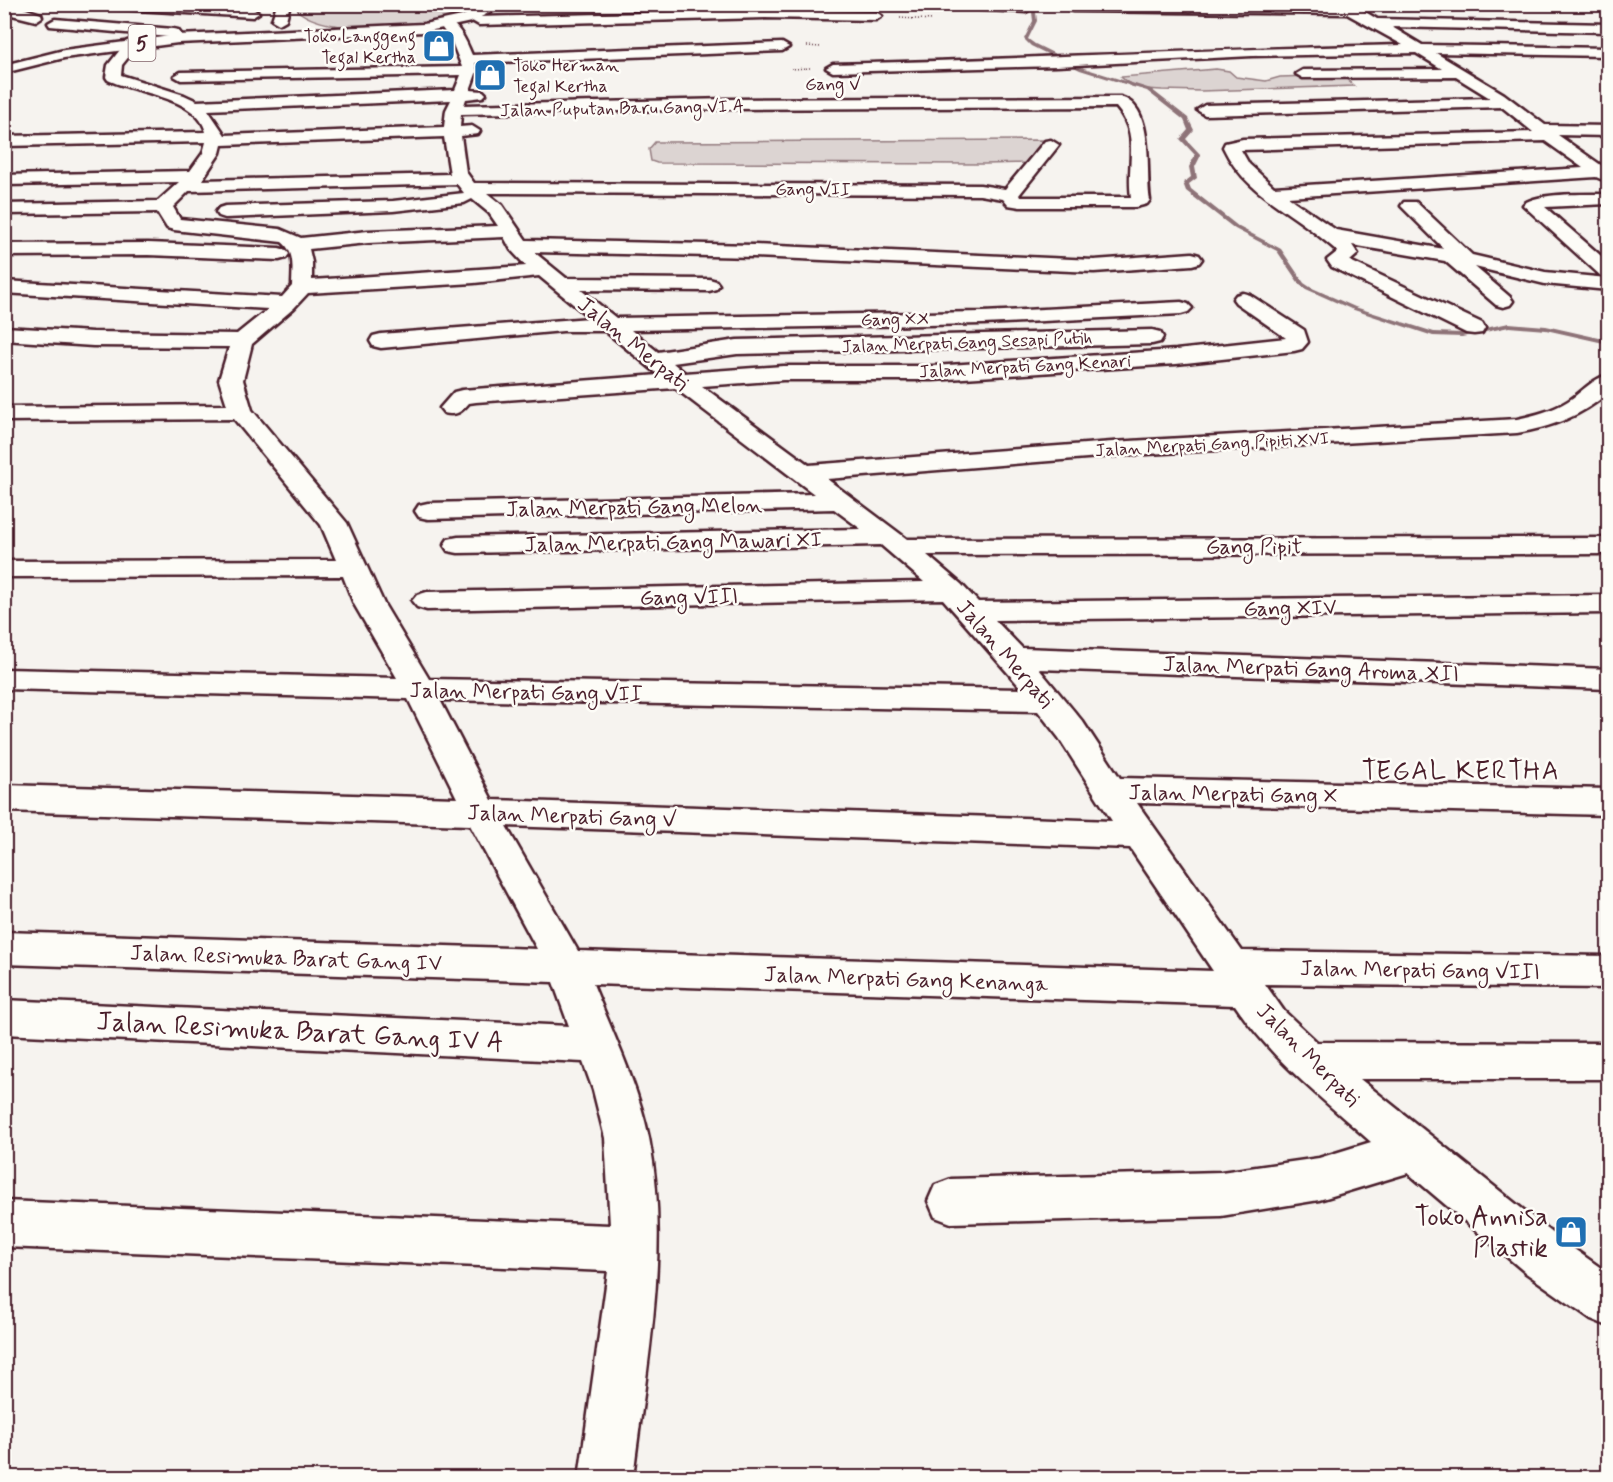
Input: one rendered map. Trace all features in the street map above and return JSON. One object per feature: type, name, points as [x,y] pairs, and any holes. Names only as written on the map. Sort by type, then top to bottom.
[{"type":"main road","points":[[104,4],[260,10],[202,37]]},
{"type":"main road","points":[[279,20],[284,4]]},
{"type":"main road","points":[[949,4],[1026,6]]},
{"type":"main road","points":[[506,6],[535,6]]},
{"type":"main road","name":"5","points":[[4,69],[64,54],[178,39],[282,35],[299,38],[371,37],[479,21],[506,6]]},
{"type":"main road","name":"5","points":[[448,26],[506,6]]},
{"type":"main road","points":[[1073,7],[1347,7],[1506,102],[1545,133],[1601,170]]},
{"type":"main road","points":[[8,9],[36,17]]},
{"type":"main road","points":[[479,21],[784,14],[876,16]]},
{"type":"main road","points":[[1476,17],[1608,20]]},
{"type":"main road","points":[[55,23],[154,30],[173,33],[178,39]]},
{"type":"main road","points":[[448,26],[461,93],[469,179]]},
{"type":"main road","points":[[1387,30],[1608,28]]},
{"type":"main road","points":[[1357,29],[1608,39]]},
{"type":"main road","points":[[4,234],[153,233],[191,181],[216,141],[214,125],[195,106],[181,99],[127,84],[113,77],[115,65],[132,44]]},
{"type":"main road","points":[[195,106],[461,93],[782,47]]},
{"type":"main road","points":[[833,68],[1023,63],[1062,66],[1252,52],[1419,49],[1608,52]]},
{"type":"main road","points":[[1303,74],[1484,72]]},
{"type":"main road","points":[[181,76],[505,94]]},
{"type":"main road","points":[[1088,86],[1110,94],[1120,102]]},
{"type":"main road","name":"Gang V","points":[[461,93],[728,104],[1120,102]]},
{"type":"main road","name":"Jalan Puputan Baru Gang VI A","points":[[216,141],[461,93],[486,131]]},
{"type":"main road","name":"Gang VII","points":[[469,179],[980,190],[1009,195],[1014,201],[1024,203],[1136,202],[1141,200],[1139,188],[1140,133],[1131,114],[1120,102]]},
{"type":"main road","points":[[1205,110],[1506,102]]},
{"type":"main road","points":[[1474,328],[1339,263],[1337,260],[1348,254],[1347,250],[1299,212],[1268,194],[1245,168],[1232,147],[1243,144],[1608,131]]},
{"type":"main road","points":[[4,141],[216,141]]},
{"type":"main road","points":[[4,153],[216,141]]},
{"type":"main road","points":[[1009,195],[1051,145]]},
{"type":"main road","points":[[1268,194],[1601,170]]},
{"type":"main road","points":[[4,180],[469,179]]},
{"type":"main road","points":[[209,227],[224,212],[393,206],[469,179]]},
{"type":"main road","name":"Jalan Merpati","points":[[469,179],[496,209],[514,239],[551,277],[681,381],[894,542],[962,601],[1014,658],[1071,730],[1109,790],[1270,1023],[1308,1060],[1414,1150],[1543,1256],[1608,1302]]},
{"type":"main road","points":[[1428,183],[1446,202],[1402,206],[1503,300]]},
{"type":"main road","points":[[1608,199],[1540,202],[1532,205],[1608,272]]},
{"type":"main road","points":[[4,208],[168,215],[209,227],[280,235],[290,238],[300,250],[294,296],[242,341],[231,380],[241,412],[334,523],[369,604],[419,689],[481,812],[567,967],[614,1090],[627,1138],[634,1249],[606,1478]]},
{"type":"main road","points":[[1299,212],[1322,210]]},
{"type":"main road","points":[[1329,235],[1458,258],[1545,278],[1608,284]]},
{"type":"main road","points":[[4,250],[300,250],[378,237],[514,239],[1094,266],[1192,259]]},
{"type":"main road","points":[[4,287],[294,296],[474,277],[551,277],[709,285]]},
{"type":"main road","name":"Jalan Merpati Gang Kenari","points":[[681,381],[783,373],[933,373],[1176,357],[1297,342],[1296,335],[1243,299]]},
{"type":"main road","name":"Gang XX","points":[[381,341],[528,327],[983,318],[1181,308]]},
{"type":"main road","points":[[1245,328],[1280,325]]},
{"type":"main road","points":[[4,333],[101,339],[242,341]]},
{"type":"main road","name":"Jalan Merpati Gang Sesapi Putih","points":[[654,359],[737,347],[846,346],[1174,335]]},
{"type":"main road","points":[[452,408],[462,397],[476,395],[681,381]]},
{"type":"main road","name":"Jalan Merpati Gang Pipiti XVI","points":[[804,473],[1112,448],[1482,430],[1541,422],[1562,415],[1576,408],[1608,382]]},
{"type":"main road","points":[[4,414],[241,412]]},
{"type":"main road","name":"Jalan Merpati Gang Melon","points":[[428,511],[840,501]]},
{"type":"main road","name":"Jalan Merpati Gang Mawari XI","points":[[458,545],[894,542]]},
{"type":"main road","name":"Gang Pipit","points":[[894,542],[1608,546]]},
{"type":"main road","points":[[4,569],[354,568]]},
{"type":"main road","name":"Gang VIII","points":[[427,601],[962,601]]},
{"type":"main road","name":"Gang XIV","points":[[962,601],[1608,604]]},
{"type":"main road","name":"Jalan Merpati Gang Aroma XII","points":[[1014,658],[1608,679]]},
{"type":"main road","name":"Jalan Merpati Gang VII","points":[[4,679],[1047,700]]},
{"type":"main road","name":"Jalan Merpati Gang X","points":[[1109,790],[1608,802]]},
{"type":"main road","name":"Jalan Merpati Gang V","points":[[4,798],[1140,835]]},
{"type":"main road","name":"Jalan Resimuka Barat Gang IV","points":[[4,948],[567,967]]},
{"type":"main road","name":"Jalan Merpati Gang Kenanga","points":[[567,967],[1239,978]]},
{"type":"main road","name":"Jalan Merpati Gang VIII","points":[[1239,978],[1608,972]]},
{"type":"main road","name":"Jalan Resimuka Barat Gang IV A","points":[[4,1017],[596,1045]]},
{"type":"main road","points":[[1308,1060],[1608,1061]]},
{"type":"main road","points":[[951,1201],[1221,1194],[1319,1179],[1414,1150]]},
{"type":"main road","points":[[4,1224],[634,1249]]},
{"type":"shaded area","points":[[297,4],[493,5],[474,12],[423,23],[365,28],[339,26],[316,20],[298,11]]},
{"type":"shaded area","points":[[1216,69],[1229,71],[1236,77],[1266,81],[1280,77],[1342,75],[1354,86],[1201,91],[1162,90],[1132,86],[1121,77]]},
{"type":"shaded area","points":[[1043,140],[1025,163],[985,164],[657,163],[651,161],[649,149],[655,142]]},
{"type":"waterway","points":[[1033,4],[1035,21],[1026,39],[1033,45],[1082,69],[1149,90],[1186,119],[1191,130],[1183,139],[1198,155],[1192,167],[1194,178],[1186,183],[1188,190],[1237,228],[1279,250],[1302,284],[1308,288],[1353,308],[1433,334],[1462,335],[1509,325],[1546,328],[1608,342]]},
{"type":"place","name":"Toko Langgeng Tegal Kertha","points":[[439,46]]},
{"type":"place","name":"Toko Herman Tegal Kertha","points":[[490,75]]},
{"type":"place","name":"Toko Annisa Plastik","points":[[1571,1232]]},
{"type":"district","name":"TEGAL KERTHA","points":[[1461,770]]}]
